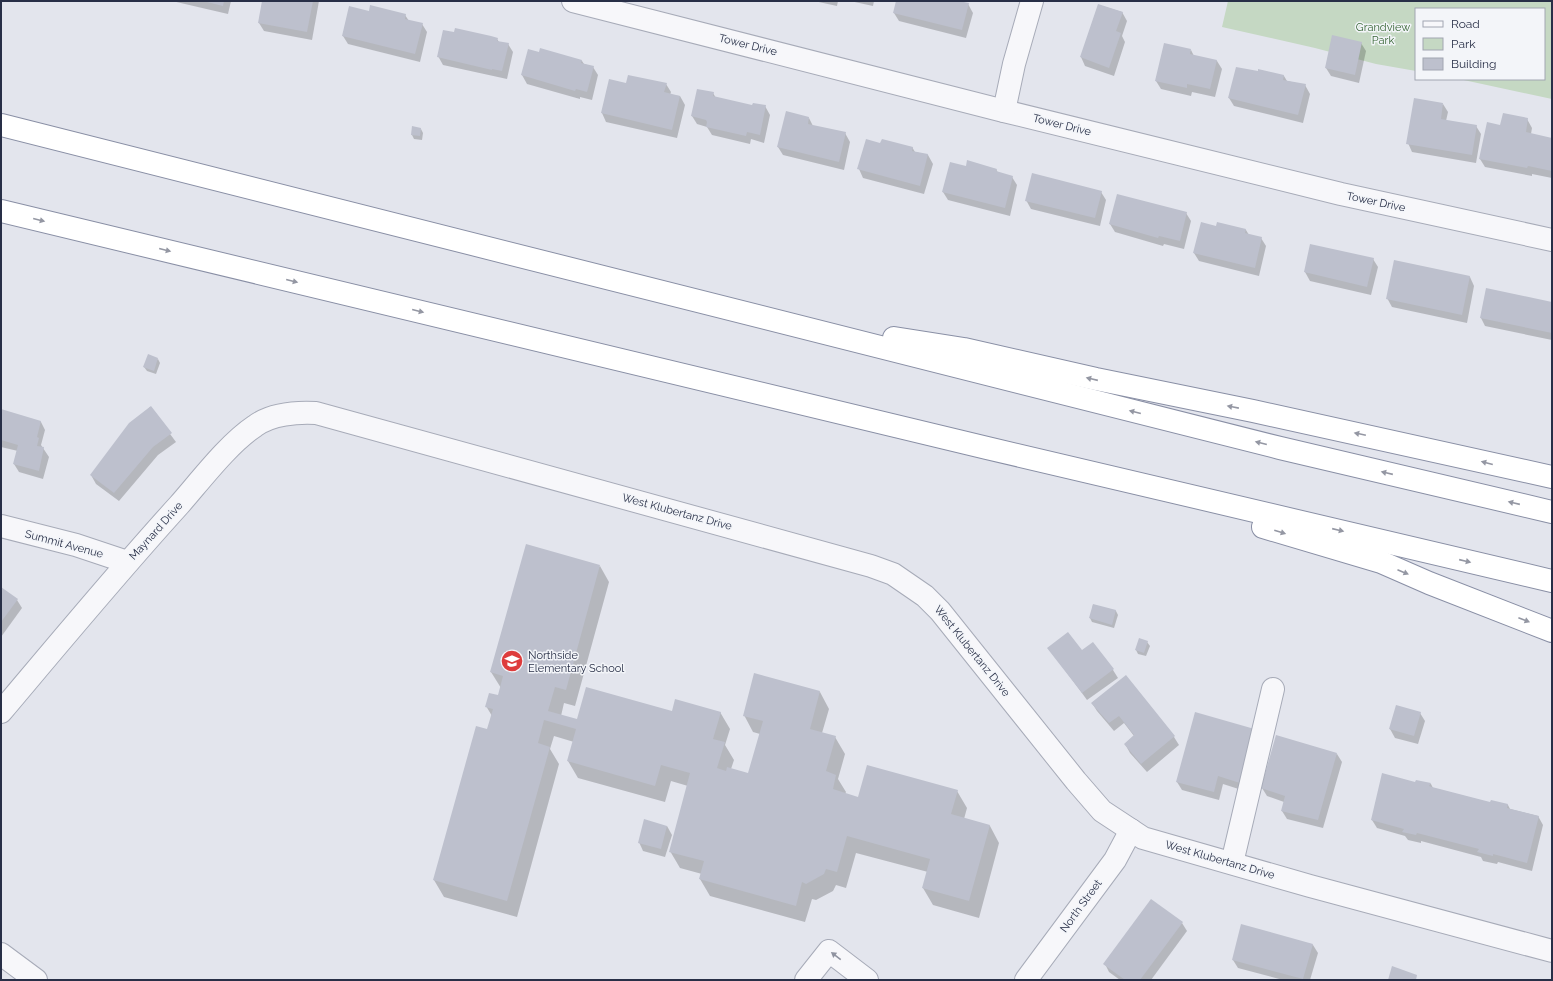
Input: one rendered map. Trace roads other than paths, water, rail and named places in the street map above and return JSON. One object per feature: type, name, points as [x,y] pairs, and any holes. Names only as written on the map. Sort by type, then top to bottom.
[{"type":"highway","points":[[1,125],[1280,448],[1552,512]]},
{"type":"highway","points":[[1,211],[1552,582]]},
{"type":"highway","points":[[740,312],[964,349],[1096,380],[1253,411],[1552,477]]},
{"type":"highway","points":[[987,448],[1221,514],[1380,562],[1429,583],[1552,631]]},
{"type":"street","name":"Tower Drive","points":[[573,1],[1004,111],[1341,194],[1552,240]]},
{"type":"street","points":[[1004,111],[1014,64],[1032,1]]},
{"type":"street","name":"Maynard Drive","points":[[1,712],[127,562],[235,443],[256,425],[280,416],[298,412],[316,413],[345,421]]},
{"type":"street","name":"West Klubertanz Drive","points":[[345,421],[871,566],[893,574],[925,596],[940,611],[1080,786],[1102,811],[1143,838],[1552,951]]},
{"type":"street","name":"Summit Avenue","points":[[1,526],[76,545],[127,562]]},
{"type":"street","points":[[1232,863],[1273,689]]},
{"type":"street","name":"North Street","points":[[1026,980],[1115,860],[1131,830]]},
{"type":"street","points":[[806,980],[829,951],[867,980]]},
{"type":"street","points":[[1,954],[36,980]]},
{"type":"place","name":"Northside Elementary School","points":[[512,661]]},
{"type":"park label","name":"Grandview Park","points":[[1383,33]]}]
